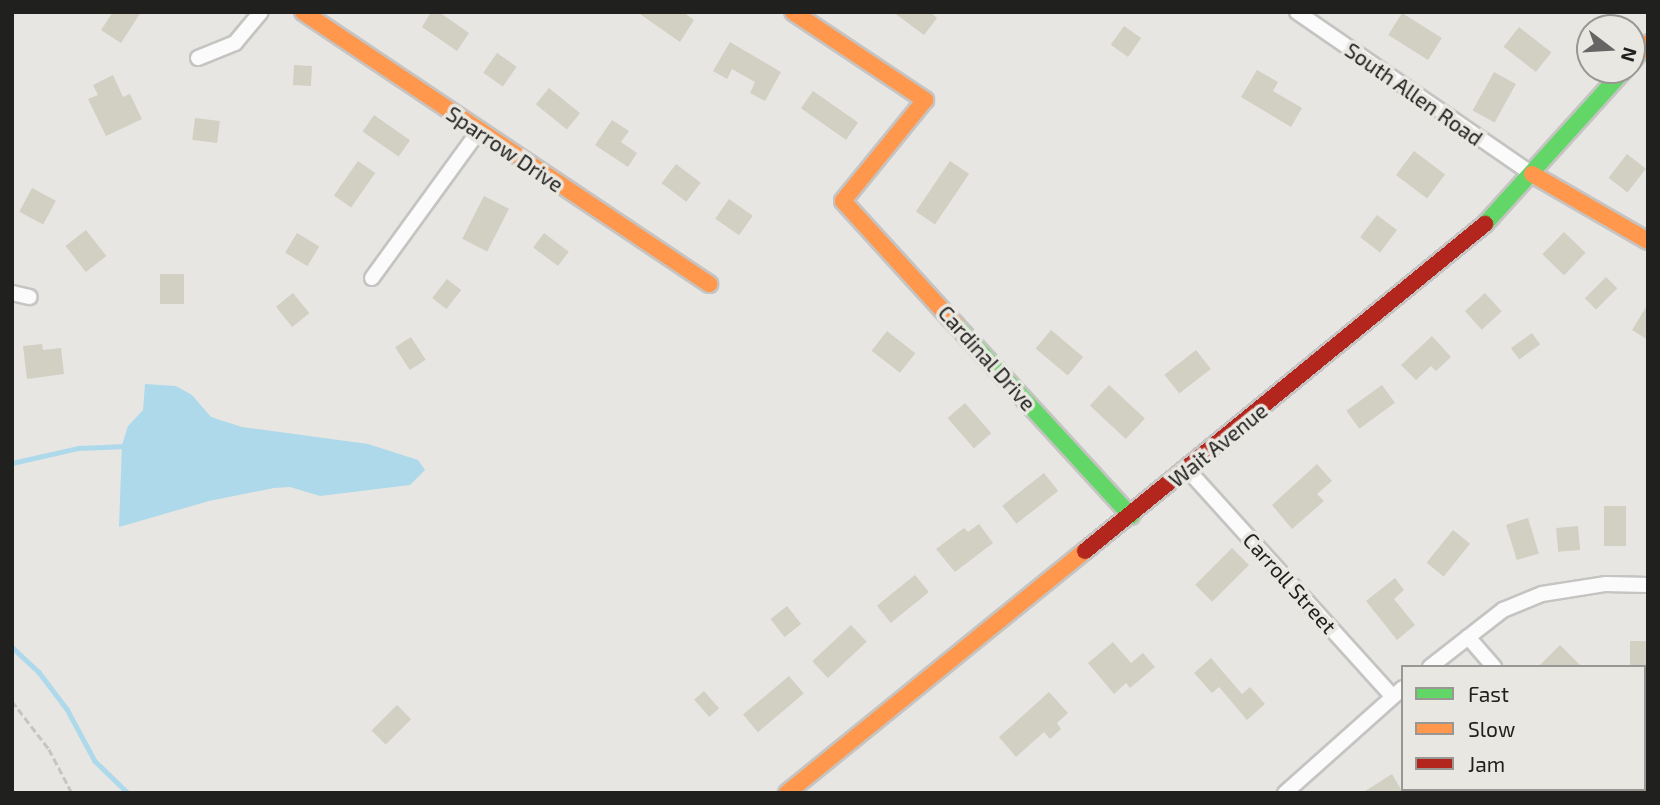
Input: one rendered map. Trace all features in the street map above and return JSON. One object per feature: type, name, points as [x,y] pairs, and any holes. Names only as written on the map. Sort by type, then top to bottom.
[{"type":"street","points":[[198,58],[235,43],[261,12]]},
{"type":"street","name":"Sparrow Drive","points":[[303,12],[478,132],[709,284]]},
{"type":"street","name":"Cardinal Drive","points":[[793,12],[925,100],[844,201],[1131,516]]},
{"type":"street","name":"South Allen Road","points":[[1297,12],[1532,174]]},
{"type":"street","name":"Wait Avenue","points":[[787,793],[1410,291],[1472,238],[1612,84]]},
{"type":"street","points":[[372,278],[478,132]]},
{"type":"street","points":[[1532,174],[1648,241]]},
{"type":"street","points":[[12,293],[30,296]]},
{"type":"street","name":"Carroll Street","points":[[1187,469],[1398,692]]},
{"type":"street","points":[[1433,665],[1503,610],[1542,594],[1606,584],[1648,585]]},
{"type":"street","points":[[1468,637],[1492,665]]},
{"type":"street","points":[[1285,793],[1398,692]]},
{"type":"path","points":[[12,701],[50,749],[72,793]]},
{"type":"water","points":[[145,384],[176,386],[192,395],[211,417],[242,427],[368,444],[418,460],[425,470],[410,485],[320,496],[290,487],[274,488],[209,501],[119,527],[122,445],[128,426],[143,410]]},
{"type":"building","points":[[113,12],[141,12],[121,43],[101,30]]},
{"type":"building","points":[[431,12],[439,12],[469,33],[457,51],[422,27]]},
{"type":"building","points":[[637,12],[683,12],[694,20],[680,42]]},
{"type":"building","points":[[893,12],[930,12],[937,18],[924,35]]},
{"type":"building","points":[[1402,13],[1442,38],[1428,60],[1388,35]]},
{"type":"building","points":[[1124,26],[1141,38],[1128,57],[1111,45]]},
{"type":"building","points":[[1519,27],[1551,52],[1536,72],[1504,47]]},
{"type":"building","points":[[730,42],[781,72],[765,101],[750,93],[755,82],[732,69],[727,79],[713,71]]},
{"type":"building","points":[[497,53],[517,67],[503,86],[483,73]]},
{"type":"building","points":[[294,65],[312,66],[311,86],[293,85]]},
{"type":"building","points":[[1257,70],[1278,82],[1273,91],[1302,108],[1291,127],[1241,97]]},
{"type":"building","points":[[1494,72],[1516,84],[1495,123],[1473,110]]},
{"type":"building","points":[[113,75],[123,97],[130,94],[142,119],[106,136],[88,99],[98,95],[93,85]]},
{"type":"building","points":[[549,88],[580,113],[567,129],[536,104]]},
{"type":"building","points":[[813,91],[858,123],[846,140],[801,108]]},
{"type":"building","points":[[374,115],[410,140],[399,157],[363,131]]},
{"type":"building","points":[[195,118],[220,121],[217,143],[192,140]]},
{"type":"building","points":[[612,120],[629,131],[621,142],[637,153],[628,167],[595,145]]},
{"type":"building","points":[[1414,151],[1445,174],[1427,198],[1396,175]]},
{"type":"building","points":[[1627,154],[1646,169],[1627,192],[1609,178]]},
{"type":"building","points":[[358,161],[375,173],[351,207],[334,195]]},
{"type":"building","points":[[950,161],[969,174],[935,224],[916,212]]},
{"type":"building","points":[[676,164],[701,183],[686,202],[662,183]]},
{"type":"building","points":[[32,188],[56,201],[43,225],[19,212]]},
{"type":"building","points":[[484,196],[509,209],[487,251],[462,239]]},
{"type":"building","points":[[729,199],[753,216],[739,235],[715,219]]},
{"type":"building","points":[[1377,215],[1397,230],[1380,252],[1360,237]]},
{"type":"building","points":[[86,230],[106,256],[86,272],[66,246]]},
{"type":"building","points":[[1564,232],[1586,253],[1564,275],[1542,254]]},
{"type":"building","points":[[297,233],[319,246],[307,266],[285,253]]},
{"type":"building","points":[[544,233],[569,252],[558,266],[533,247]]},
{"type":"building","points":[[160,274],[184,274],[184,304],[160,304]]},
{"type":"building","points":[[1606,277],[1617,288],[1596,310],[1585,298]]},
{"type":"building","points":[[447,279],[461,290],[446,309],[432,298]]},
{"type":"building","points":[[293,293],[309,313],[292,327],[276,307]]},
{"type":"building","points":[[1485,293],[1502,312],[1482,330],[1465,311]]},
{"type":"building","points":[[1648,304],[1648,340],[1632,330]]},
{"type":"building","points":[[1051,330],[1083,357],[1068,375],[1036,348]]},
{"type":"building","points":[[887,331],[915,353],[900,373],[872,351]]},
{"type":"building","points":[[1532,333],[1540,344],[1519,360],[1511,348]]},
{"type":"building","points":[[1432,336],[1451,357],[1436,371],[1431,366],[1416,380],[1401,365]]},
{"type":"building","points":[[411,337],[426,360],[410,370],[395,347]]},
{"type":"building","points":[[42,344],[43,350],[61,348],[64,374],[27,379],[23,346]]},
{"type":"building","points":[[1196,350],[1211,369],[1179,394],[1164,375]]},
{"type":"building","points":[[1109,385],[1145,418],[1126,439],[1090,405]]},
{"type":"building","points":[[1382,385],[1395,403],[1359,429],[1346,411]]},
{"type":"building","points":[[965,403],[991,433],[974,448],[948,418]]},
{"type":"building","points":[[1317,464],[1332,481],[1317,494],[1324,501],[1292,529],[1272,505]]},
{"type":"building","points":[[1044,473],[1058,491],[1016,524],[1002,506]]},
{"type":"building","points":[[1604,506],[1626,506],[1626,546],[1604,546]]},
{"type":"building","points":[[1528,518],[1539,553],[1517,560],[1506,525]]},
{"type":"building","points":[[979,524],[993,543],[955,572],[936,549],[964,528],[968,532]]},
{"type":"building","points":[[1578,526],[1580,550],[1558,552],[1556,528]]},
{"type":"building","points":[[1453,530],[1470,544],[1444,576],[1427,563]]},
{"type":"building","points":[[1232,548],[1249,565],[1212,602],[1195,585]]},
{"type":"building","points":[[915,575],[929,592],[891,623],[877,606]]},
{"type":"building","points":[[1395,578],[1404,590],[1394,599],[1415,625],[1397,640],[1366,601]]},
{"type":"building","points":[[787,606],[801,624],[785,637],[770,619]]},
{"type":"building","points":[[851,625],[867,642],[828,678],[812,661]]},
{"type":"building","points":[[1630,641],[1648,641],[1648,667],[1630,665]]},
{"type":"building","points":[[1113,642],[1131,663],[1143,653],[1155,667],[1130,688],[1126,683],[1114,694],[1088,663]]},
{"type":"building","points":[[1560,645],[1580,665],[1540,665]]},
{"type":"building","points":[[1211,658],[1242,694],[1250,687],[1265,704],[1247,720],[1219,687],[1212,693],[1194,673]]},
{"type":"building","points":[[789,676],[804,694],[758,732],[743,715]]},
{"type":"building","points":[[704,691],[719,708],[709,717],[694,700]]},
{"type":"building","points":[[1049,692],[1068,713],[1057,723],[1061,729],[1050,739],[1044,732],[1016,757],[999,737]]},
{"type":"building","points":[[397,705],[411,719],[386,745],[372,730]]},
{"type":"building","points":[[1392,774],[1403,793],[1362,793]]},
{"type":"waterway","points":[[12,463],[78,448],[127,446]]},
{"type":"waterway","points":[[12,647],[39,672],[67,709],[95,761],[128,793]]},
{"type":"traffic: fast","points":[[1485,224],[1611,84]]},
{"type":"traffic: fast","points":[[956,325],[1131,516]]},
{"type":"traffic: slow","points":[[303,12],[709,284]]},
{"type":"traffic: slow","points":[[793,12],[925,100],[843,201],[956,325]]},
{"type":"traffic: slow","points":[[1532,174],[1648,241]]},
{"type":"traffic: slow","points":[[787,793],[1085,551]]},
{"type":"traffic: jam","points":[[1085,551],[1485,224]]}]
